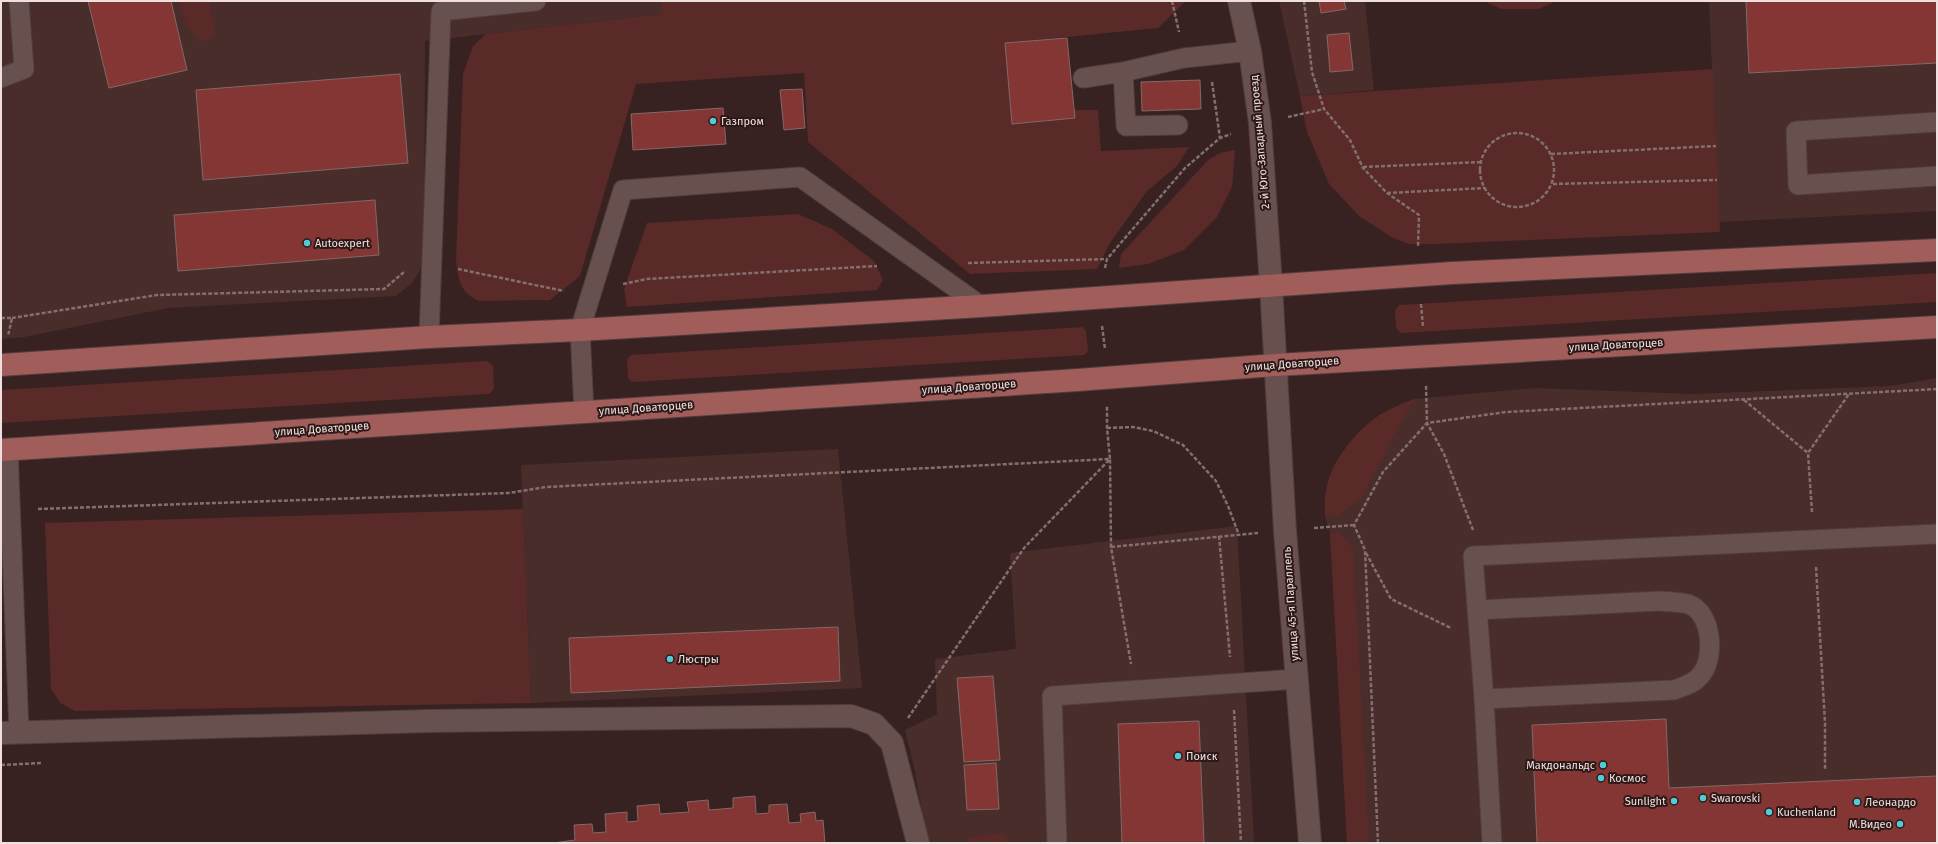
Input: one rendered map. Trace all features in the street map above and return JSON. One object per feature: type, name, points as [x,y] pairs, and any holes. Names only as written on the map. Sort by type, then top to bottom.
[{"type":"main road","points":[[1,364],[429,336],[580,330],[981,306],[1418,276],[1937,250]]},
{"type":"main road","name":"улица Доваторцев","points":[[4,449],[1106,378],[1276,365],[1937,327]]},
{"type":"street","name":"2-й Юго-Западный проезд","points":[[1239,1],[1250,51],[1260,123],[1276,365]]},
{"type":"street","name":"улица 45-я Параллель","points":[[1276,365],[1285,531],[1310,843]]},
{"type":"street","points":[[10,733],[429,721],[851,716],[874,724],[892,742],[918,843]]},
{"type":"lane","points":[[1,78],[24,69],[19,1]]},
{"type":"lane","points":[[429,336],[441,11],[536,1]]},
{"type":"lane","points":[[1083,78],[1123,72],[1184,58],[1250,51]]},
{"type":"lane","points":[[1123,72],[1126,126],[1178,125]]},
{"type":"lane","points":[[1937,122],[1796,131],[1798,185],[1937,176]]},
{"type":"lane","points":[[584,412],[580,330],[623,190],[800,176],[981,306]]},
{"type":"lane","points":[[4,449],[10,510],[10,733]]},
{"type":"lane","points":[[1492,843],[1484,699],[1473,556],[1937,534]]},
{"type":"lane","points":[[1477,610],[1660,601],[1689,604],[1702,615],[1708,631],[1709,659],[1700,677],[1674,690],[1484,699]]},
{"type":"lane","points":[[1057,843],[1052,696],[1297,679]]},
{"type":"path","points":[[1304,1],[1312,72],[1324,109],[1350,140],[1362,168],[1387,193],[1419,215],[1418,276],[1426,356],[1427,422],[1444,454],[1484,556]]},
{"type":"path","points":[[1135,690],[1111,547],[1110,459],[1107,428],[1106,378],[1104,340],[1098,298],[1107,259],[1185,168],[1220,138],[1260,123],[1324,109]]},
{"type":"path","points":[[1514,132],[1532,135],[1545,144],[1551,154],[1554,159],[1553,184],[1548,192],[1536,203],[1520,208],[1503,205],[1489,196],[1481,181],[1480,162],[1486,148],[1498,137],[1514,132]]},
{"type":"path","points":[[1551,154],[1716,146]]},
{"type":"path","points":[[1362,168],[1480,162]]},
{"type":"path","points":[[1553,184],[1718,180]]},
{"type":"path","points":[[1387,193],[1485,188]]},
{"type":"path","points":[[12,318],[157,295],[384,288],[415,264],[432,264],[564,291],[592,290],[646,279],[923,264],[1107,259]]},
{"type":"path","points":[[1480,642],[1391,599],[1365,550],[1354,525],[1383,472],[1427,422],[1506,412],[1937,389]]},
{"type":"path","points":[[1825,770],[1825,723],[1808,453],[1849,394]]},
{"type":"path","points":[[1744,400],[1808,453]]},
{"type":"path","points":[[1107,428],[1133,427],[1153,431],[1183,445],[1216,481],[1228,506],[1239,535]]},
{"type":"path","points":[[10,510],[509,493],[546,487],[1110,459]]},
{"type":"path","points":[[892,742],[1024,548],[1110,459]]},
{"type":"path","points":[[1111,547],[1219,536]]},
{"type":"path","points":[[1365,550],[1378,843]]},
{"type":"shaded area","points":[[1,1],[661,1],[660,14],[425,41],[424,264],[412,283],[396,296],[168,308],[24,337],[1,339]]},
{"type":"shaded area","points":[[180,1],[209,1],[215,37],[200,41],[186,25]]},
{"type":"shaded area","points":[[661,1],[1186,1],[1158,28],[1005,43],[1074,110],[1098,110],[1101,151],[1189,147],[1177,166],[1147,191],[1110,243],[1097,269],[970,274],[808,142],[804,73],[636,84],[580,276],[550,300],[479,301],[473,298],[461,285],[456,260],[463,74],[473,46],[486,34],[660,14]]},
{"type":"shaded area","points":[[1279,1],[1365,1],[1374,90],[1300,96]]},
{"type":"shaded area","points":[[1484,1],[1556,1],[1539,9],[1501,9]]},
{"type":"shaded area","points":[[1709,1],[1937,1],[1937,211],[1719,222]]},
{"type":"shaded area","points":[[1713,69],[1720,232],[1409,244],[1391,237],[1359,216],[1329,184],[1307,132],[1300,96]]},
{"type":"shaded area","points":[[1235,150],[1232,187],[1217,217],[1184,250],[1148,264],[1119,268],[1121,254],[1208,160],[1220,153]]},
{"type":"shaded area","points":[[798,214],[832,229],[874,261],[883,280],[877,290],[627,307],[624,289],[647,223]]},
{"type":"shaded area","points":[[1937,273],[1937,302],[1400,333],[1396,327],[1395,310],[1399,305]]},
{"type":"shaded area","points":[[1083,327],[1086,331],[1088,351],[1084,355],[632,382],[628,378],[627,359],[631,355]]},
{"type":"shaded area","points":[[487,361],[493,366],[494,389],[489,394],[1,423],[1,390]]},
{"type":"shaded area","points":[[1937,378],[1937,843],[1347,843],[1330,532],[1325,516],[1326,492],[1334,465],[1350,443],[1370,422],[1388,411],[1414,399],[1535,388],[1692,394],[1890,386]]},
{"type":"shaded area","points":[[1414,399],[1361,498],[1339,515],[1325,516],[1325,497],[1328,481],[1336,462],[1348,444],[1375,418]]},
{"type":"shaded area","points":[[838,449],[862,688],[531,703],[521,465]]},
{"type":"shaded area","points":[[523,509],[531,703],[75,711],[60,703],[51,689],[45,523]]},
{"type":"shaded area","points":[[1237,526],[1254,843],[927,843],[915,771],[905,730],[937,714],[935,659],[1016,649],[1010,553]]},
{"type":"shaded area","points":[[1330,532],[1340,533],[1353,548],[1369,843],[1347,843]]},
{"type":"shaded area","points":[[1002,832],[1010,843],[966,843],[970,838]]},
{"type":"building","points":[[88,1],[171,1],[187,70],[109,88]]},
{"type":"building","points":[[1319,1],[1344,1],[1346,9],[1321,13]]},
{"type":"building","points":[[1746,1],[1937,1],[1937,63],[1749,73]]},
{"type":"building","points":[[1349,33],[1353,70],[1330,72],[1327,35]]},
{"type":"building","points":[[1067,38],[1075,118],[1012,124],[1005,43]]},
{"type":"building","points":[[400,74],[408,163],[203,180],[196,90]]},
{"type":"building","points":[[1200,80],[1201,109],[1142,111],[1141,82]]},
{"type":"building","points":[[802,89],[805,128],[784,130],[780,90]]},
{"type":"building","points":[[723,108],[726,144],[633,150],[631,114]]},
{"type":"building","points":[[375,200],[379,255],[178,271],[174,215]]},
{"type":"building","points":[[838,627],[840,681],[571,693],[569,638]]},
{"type":"building","points":[[993,676],[1000,760],[964,762],[957,678]]},
{"type":"building","name":"Космос","points":[[1666,719],[1669,788],[1937,776],[1937,843],[1537,843],[1532,725]]},
{"type":"building","points":[[1199,721],[1204,843],[1122,843],[1118,724]]},
{"type":"building","points":[[996,763],[999,809],[967,810],[964,765]]},
{"type":"building","points":[[755,796],[756,814],[769,813],[769,805],[787,804],[789,823],[801,822],[800,814],[815,812],[816,821],[823,820],[825,843],[553,843],[575,840],[574,825],[592,824],[593,833],[606,832],[605,814],[627,812],[627,822],[638,821],[637,806],[659,804],[660,814],[689,812],[687,802],[708,800],[709,810],[733,808],[733,798]]},
{"type":"place","name":"Газпром","points":[[713,121]]},
{"type":"place","name":"Autoexpert","points":[[307,243]]},
{"type":"place","name":"Люстры","points":[[670,659]]},
{"type":"place","name":"Поиск","points":[[1178,756]]},
{"type":"place","name":"Макдональдс","points":[[1603,765]]},
{"type":"place","name":"Космос","points":[[1601,778]]},
{"type":"place","name":"Swarovski","points":[[1703,798]]},
{"type":"place","name":"Sunlight","points":[[1674,801]]},
{"type":"place","name":"Леонардо","points":[[1857,802]]},
{"type":"place","name":"Kuchenland","points":[[1769,812]]},
{"type":"place","name":"М.Видео","points":[[1900,824]]}]
